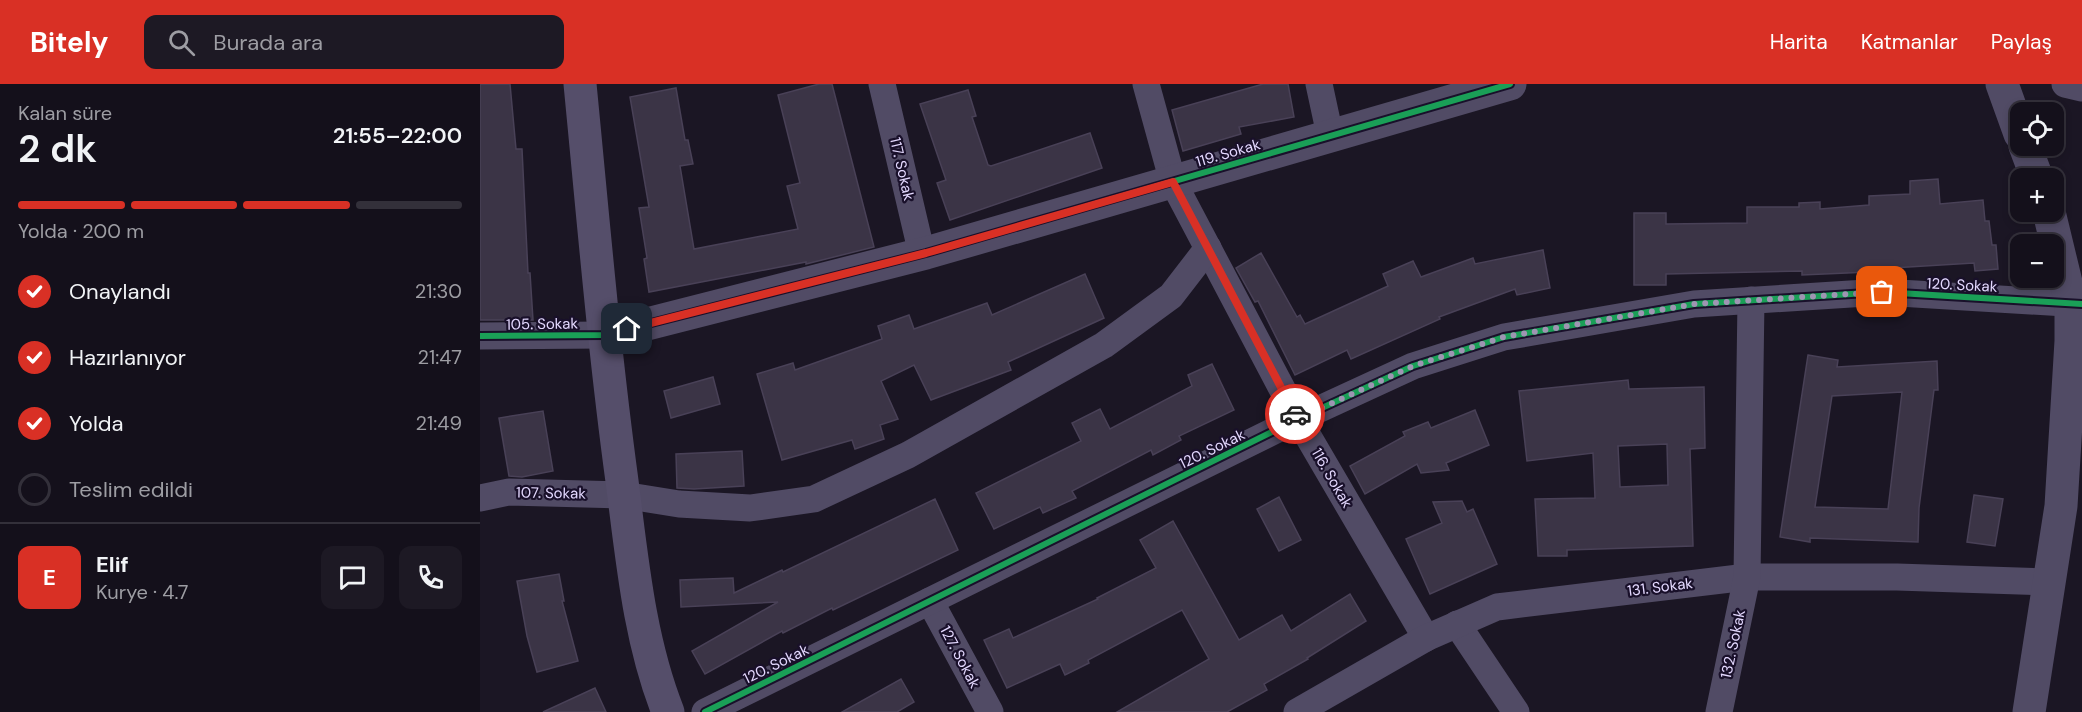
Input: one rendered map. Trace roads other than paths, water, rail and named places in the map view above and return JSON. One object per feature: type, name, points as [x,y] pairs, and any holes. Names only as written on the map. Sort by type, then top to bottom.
[{"type":"main road","points":[[580,84],[604,335],[637,597],[659,690],[668,712]]},
{"type":"street","name":"117. Sokak","points":[[882,84],[922,254]]},
{"type":"street","name":"116. Sokak","points":[[1146,84],[1173,182],[1298,419],[1426,638]]},
{"type":"street","points":[[1319,84],[1330,135]]},
{"type":"street","name":"119. Sokak","points":[[604,335],[922,254],[1173,182],[1330,135],[1435,94],[1510,84]]},
{"type":"street","points":[[2002,84],[2010,106]]},
{"type":"street","points":[[2065,84],[2082,87]]},
{"type":"street","points":[[2029,712],[2061,506],[2071,341],[2077,304],[2052,222]]},
{"type":"street","name":"107. Sokak","points":[[480,498],[509,492],[623,495],[679,504],[750,508],[814,499],[908,455],[1104,345],[1171,296],[1208,248]]},
{"type":"street","name":"120. Sokak","points":[[705,712],[1298,419],[1413,366],[1504,337],[1695,304],[1882,292],[2077,304]]},
{"type":"street","name":"132. Sokak","points":[[1719,712],[1747,577],[1751,300]]},
{"type":"street","name":"105. Sokak","points":[[480,336],[604,335]]},
{"type":"street","name":"131. Sokak","points":[[1297,712],[1426,638],[1497,607],[1747,577],[2049,582]]},
{"type":"street","name":"127. Sokak","points":[[930,601],[990,712]]},
{"type":"street","points":[[1457,624],[1516,712]]}]
